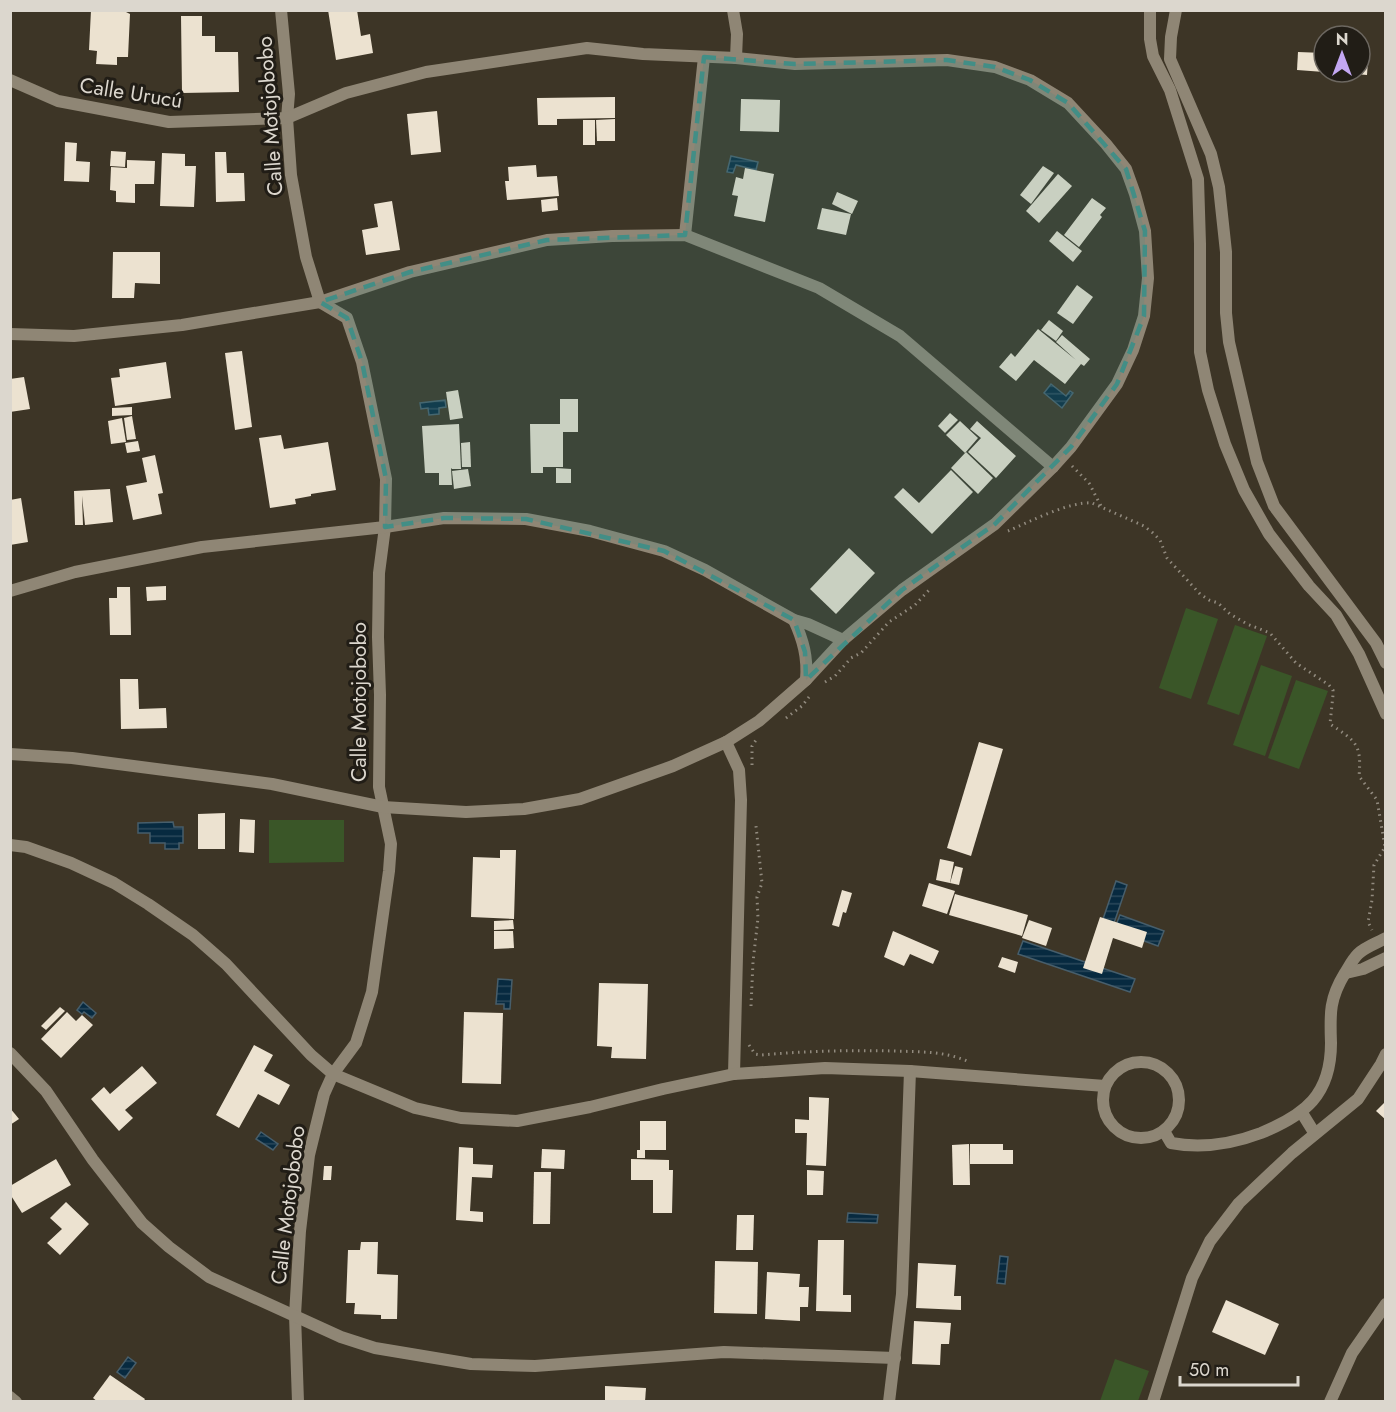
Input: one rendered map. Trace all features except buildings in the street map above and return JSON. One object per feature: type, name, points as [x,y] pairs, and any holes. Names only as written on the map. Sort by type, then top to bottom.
[{"type":"street","name":"Calle Motojobobo","points":[[280,10],[289,94],[287,118],[291,175],[306,257],[320,302],[347,318],[362,362],[386,479],[385,527],[379,573],[379,787],[391,844],[372,992],[357,1043],[333,1074],[324,1094],[309,1155],[300,1231],[295,1315],[298,1401]]},
{"type":"street","points":[[733,10],[737,34],[736,58]]},
{"type":"street","points":[[1150,10],[1150,39],[1153,56],[1170,90],[1198,179],[1200,352],[1208,390],[1225,444],[1244,490],[1269,534],[1309,586],[1336,615],[1348,634],[1386,714]]},
{"type":"street","points":[[1176,10],[1170,58],[1211,154],[1219,187],[1226,252],[1226,313],[1229,342],[1257,462],[1274,506],[1376,644],[1386,663]]},
{"type":"street","name":"Calle Urucú","points":[[10,80],[58,101],[169,122],[287,118],[357,90],[426,72],[587,48],[795,64],[947,60],[995,67],[1030,80],[1068,103],[1126,169],[1145,231],[1148,278],[1144,316],[1133,350],[1117,384],[1053,467],[995,524],[902,590],[843,640],[806,680],[759,721],[726,742],[663,770],[580,799],[524,809],[466,812],[383,807],[273,784],[72,758],[10,754]]},
{"type":"street","points":[[685,235],[704,57]]},
{"type":"street","points":[[10,334],[74,336],[182,325],[320,302],[410,272],[547,240],[685,235],[819,288],[900,336],[1053,467]]},
{"type":"street","points":[[10,591],[75,572],[202,547],[385,527],[444,518],[526,519],[590,531],[664,551],[705,570],[794,620],[843,640]]},
{"type":"street","points":[[794,620],[802,639],[807,663],[806,680]]},
{"type":"street","points":[[726,742],[740,770],[741,800],[734,1074]]},
{"type":"street","points":[[10,845],[26,847],[70,863],[114,883],[193,935],[226,964],[311,1055],[333,1074],[415,1108],[461,1118],[517,1120],[590,1107],[734,1074],[825,1068],[910,1071],[1105,1086]]},
{"type":"street","points":[[1164,1131],[1172,1143],[1220,1145],[1241,1141],[1302,1113],[1316,1098],[1326,1082],[1331,1044],[1329,1023],[1331,1004],[1337,986],[1360,952],[1382,940]]},
{"type":"street","points":[[1346,973],[1363,969],[1386,958]]},
{"type":"street","points":[[10,1053],[46,1091],[93,1160],[142,1223],[209,1278],[341,1337],[375,1348],[471,1364],[535,1366],[724,1352],[895,1358]]},
{"type":"street","points":[[1154,1401],[1192,1278],[1210,1241],[1239,1203],[1315,1134],[1358,1099],[1386,1054]]},
{"type":"street","points":[[1141,1061],[1156,1064],[1168,1072],[1177,1085],[1180,1099],[1178,1114],[1170,1127],[1164,1131],[1157,1136],[1142,1139],[1127,1136],[1114,1128],[1106,1116],[1102,1101],[1105,1086],[1113,1073],[1126,1065],[1141,1061]]},
{"type":"street","points":[[889,1401],[902,1294],[910,1071]]},
{"type":"street","points":[[1302,1113],[1315,1134]]},
{"type":"street","points":[[1330,1401],[1352,1353],[1386,1304]]},
{"type":"street","points":[[10,1397],[16,1401]]},
{"type":"path","points":[[1062,457],[1089,483],[1101,506]]},
{"type":"path","points":[[1002,534],[1042,515],[1068,508],[1074,504],[1084,502],[1101,506],[1144,526],[1153,533],[1160,540],[1167,558],[1200,594],[1218,603],[1230,614],[1247,624],[1270,633],[1296,663],[1329,685],[1333,690],[1330,724],[1348,736],[1358,747],[1361,759],[1359,776],[1374,794],[1381,815],[1385,847],[1374,865],[1368,922],[1382,940]]},
{"type":"path","points":[[819,686],[835,676],[846,663],[861,653],[889,622],[911,609],[932,587]]},
{"type":"path","points":[[785,718],[802,706],[813,691]]},
{"type":"path","points":[[753,776],[752,746],[760,737]]},
{"type":"path","points":[[751,1010],[758,918],[757,897],[762,883],[756,824]]},
{"type":"path","points":[[748,1039],[748,1046],[752,1051],[761,1055],[820,1050],[929,1052],[943,1053],[971,1063]]},
{"type":"highlighted area","points":[[704,57],[795,64],[947,60],[995,67],[1030,80],[1068,103],[1126,169],[1145,231],[1144,316],[1117,384],[1071,447],[995,524],[902,590],[806,680],[805,652],[794,620],[664,551],[526,519],[444,518],[385,527],[386,479],[362,362],[347,318],[320,302],[410,272],[547,240],[685,235]]},
{"type":"green space","points":[[1186,608],[1218,619],[1191,699],[1159,688]]},
{"type":"green space","points":[[1235,625],[1267,636],[1239,715],[1207,704]]},
{"type":"green space","points":[[1261,665],[1292,676],[1265,756],[1233,745]]},
{"type":"green space","points":[[1296,680],[1328,691],[1299,769],[1268,758]]},
{"type":"green space","points":[[269,820],[344,820],[344,862],[269,863]]},
{"type":"green space","points":[[1115,1359],[1149,1371],[1138,1401],[1100,1401]]},
{"type":"water","points":[[731,156],[758,162],[756,170],[736,165],[733,173],[727,172]]},
{"type":"water","points":[[1051,384],[1066,396],[1070,391],[1073,393],[1062,408],[1044,393]]},
{"type":"water","points":[[445,400],[446,407],[439,408],[439,414],[429,415],[428,408],[421,409],[420,403]]},
{"type":"water","points":[[173,822],[174,827],[183,827],[183,843],[179,843],[179,849],[165,849],[165,843],[150,843],[150,833],[138,833],[138,823]]},
{"type":"water","points":[[1116,881],[1127,885],[1099,967],[1135,979],[1130,992],[1018,954],[1023,941],[1088,963]]},
{"type":"water","points":[[1120,915],[1164,931],[1158,946],[1114,930]]},
{"type":"water","points":[[498,979],[512,980],[510,1009],[504,1009],[504,1004],[496,1004]]},
{"type":"water","points":[[83,1002],[96,1013],[92,1018],[77,1010]]},
{"type":"water","points":[[261,1132],[278,1144],[273,1150],[256,1139]]},
{"type":"water","points":[[848,1213],[878,1215],[877,1223],[847,1222]]},
{"type":"water","points":[[1000,1256],[1008,1257],[1005,1284],[997,1283]]},
{"type":"water","points":[[128,1357],[136,1363],[125,1378],[117,1372]]}]
